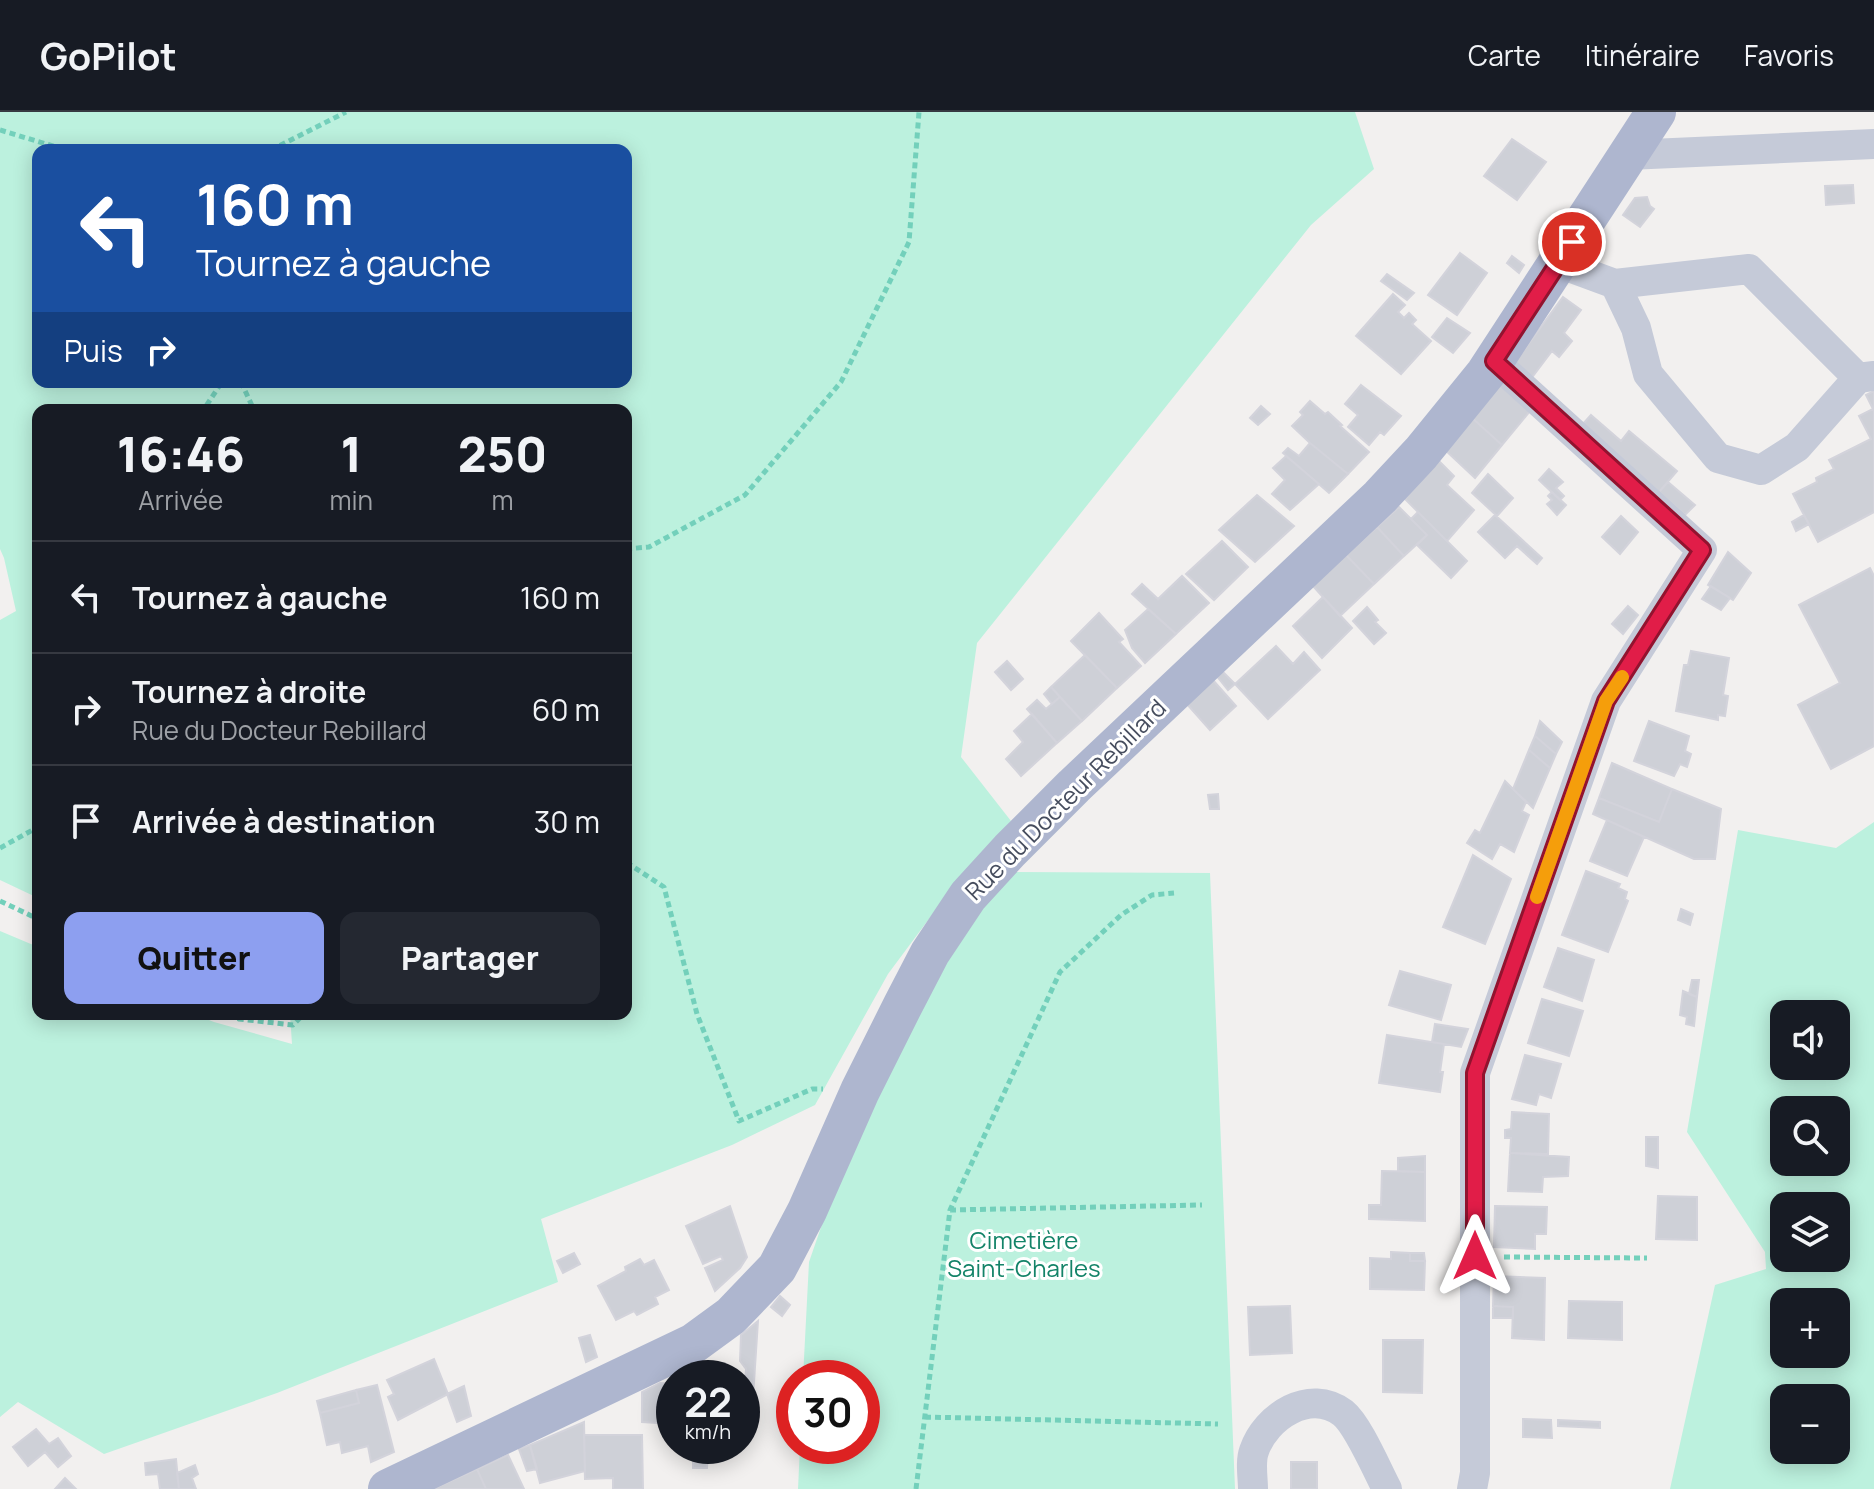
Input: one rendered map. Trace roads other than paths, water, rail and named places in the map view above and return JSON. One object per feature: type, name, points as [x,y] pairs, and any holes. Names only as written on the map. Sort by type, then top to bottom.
[{"type":"main road","name":"Rue du Docteur Rebillard","points":[[388,1489],[694,1343],[731,1316],[777,1268],[807,1211],[860,1091],[930,953],[968,896],[1074,786],[1380,497],[1421,453],[1494,361],[1656,112]]},
{"type":"street","points":[[1628,155],[1874,144]]},
{"type":"street","points":[[1558,263],[1615,284],[1749,269],[1866,377],[1797,447],[1761,470],[1718,458],[1648,374],[1636,328],[1615,284]]},
{"type":"street","points":[[1472,1489],[1475,1473],[1475,1073],[1606,701],[1702,550],[1494,361]]},
{"type":"street","points":[[1253,1489],[1253,1452],[1270,1423],[1292,1409],[1311,1402],[1330,1405],[1346,1415],[1387,1489]]},
{"type":"park label","name":"Cimetière Saint-Charles","points":[[1024,1255]]}]
